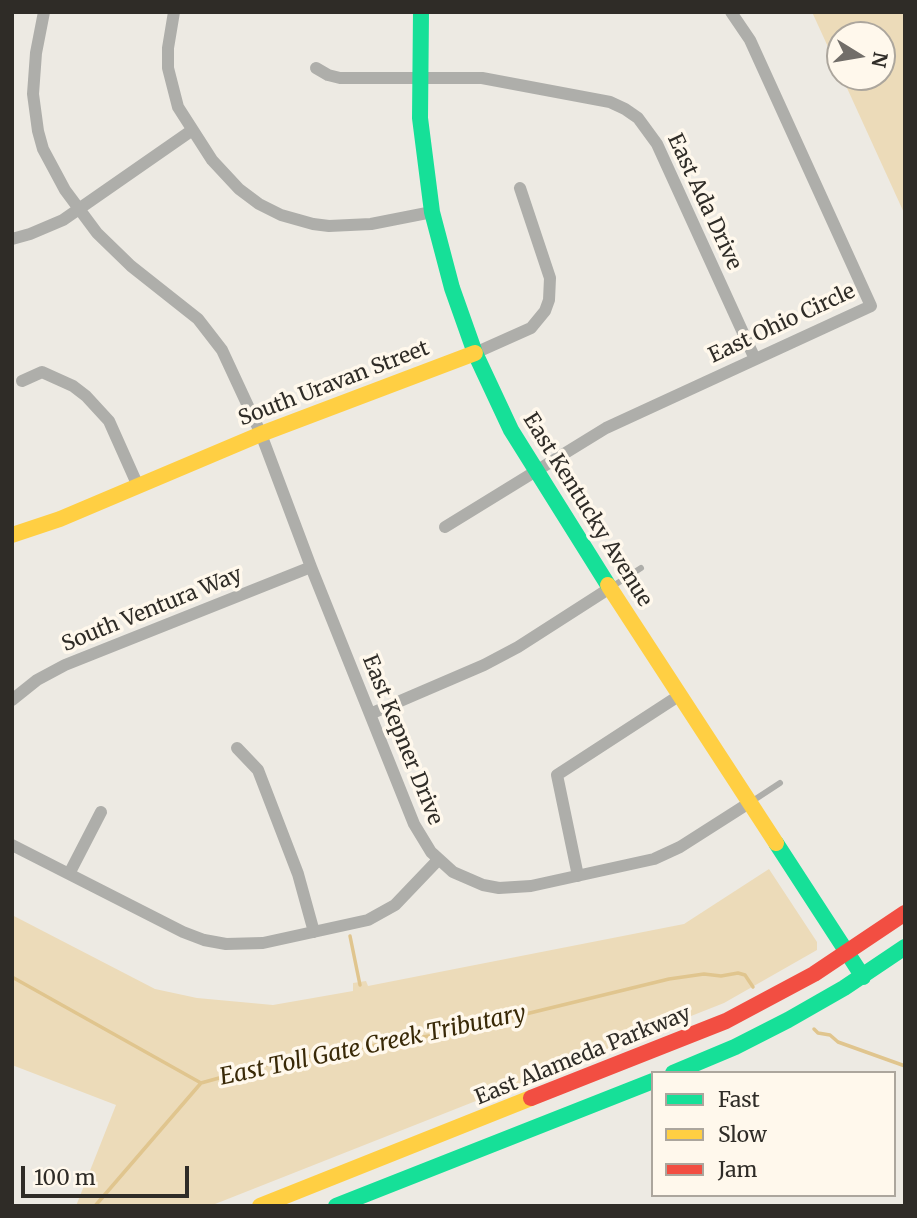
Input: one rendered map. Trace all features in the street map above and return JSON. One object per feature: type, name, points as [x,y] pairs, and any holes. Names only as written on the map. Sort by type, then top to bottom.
[{"type":"street","name":"East Kepner Drive","points":[[44,12],[33,76],[34,113],[49,162],[79,210],[108,245],[131,267],[198,319],[214,337],[230,365],[261,434],[414,824],[438,860],[468,879],[499,888],[531,886],[665,855],[749,803]]},
{"type":"street","points":[[174,12],[168,48],[168,68],[178,107],[191,131],[219,169],[239,189],[259,204],[289,218],[313,225],[346,227],[432,212]]},
{"type":"street","name":"East Kentucky Avenue","points":[[421,12],[418,78],[423,157],[432,212],[448,276],[475,353],[505,420],[610,588],[863,976]]},
{"type":"street","name":"East Ohio Circle","points":[[445,527],[606,428],[871,306],[750,40],[731,12]]},
{"type":"street","name":"East Ada Drive","points":[[316,68],[340,78],[482,78],[508,82],[610,102],[638,118],[657,144],[755,359]]},
{"type":"street","points":[[12,239],[47,228],[79,210],[191,131]]},
{"type":"street","name":"South Uravan Street","points":[[12,535],[60,519],[261,434],[475,353],[531,328],[539,321],[549,300],[550,278],[520,188]]},
{"type":"street","points":[[22,381],[42,372],[73,386],[86,396],[108,421],[138,486]]},
{"type":"street","name":"South Ventura Way","points":[[12,700],[37,680],[65,665],[311,567]]},
{"type":"street","points":[[370,714],[484,665],[518,647],[610,588]]},
{"type":"street","points":[[578,876],[556,775],[680,695]]},
{"type":"street","points":[[237,748],[258,770],[298,874],[314,932]]},
{"type":"street","points":[[69,874],[101,812]]},
{"type":"street","points":[[12,845],[183,932],[204,940],[248,944],[314,932],[380,915],[395,905],[438,860]]},
{"type":"street","name":"East Alameda Parkway","points":[[260,1206],[711,1027],[775,996],[848,954],[905,913]]},
{"type":"street","points":[[677,1071],[773,1028],[863,976],[905,947]]},
{"type":"street","points":[[336,1206],[651,1082]]},
{"type":"lane","points":[[610,588],[641,568]]},
{"type":"lane","points":[[749,803],[780,783]]},
{"type":"shaded area","points":[[812,12],[905,12],[905,215],[848,91],[896,91],[896,21],[826,21],[826,42]]},
{"type":"shaded area","points":[[769,869],[817,942],[817,950],[724,1003],[210,1206],[76,1206],[116,1105],[12,1065],[12,915],[155,989],[197,998],[273,1005],[353,991],[353,983],[366,981],[368,986],[684,924]]},
{"type":"waterway","points":[[350,936],[360,985]]},
{"type":"waterway","name":"East Toll Gate Creek Tributary","points":[[12,977],[201,1083],[277,1062],[452,1032],[669,979],[738,973],[745,975],[753,987]]},
{"type":"waterway","name":"East Toll Gate Creek Tributary","points":[[814,1029],[818,1033],[830,1035],[838,1042],[905,1066]]},
{"type":"waterway","points":[[95,1206],[201,1083]]},
{"type":"traffic: fast","points":[[421,12],[420,118],[432,212],[452,288],[475,353],[511,430],[608,585]]},
{"type":"traffic: fast","points":[[776,843],[863,977]]},
{"type":"traffic: fast","points":[[678,1071],[735,1047],[788,1020],[844,988],[905,947]]},
{"type":"traffic: fast","points":[[336,1206],[651,1082]]},
{"type":"traffic: slow","points":[[12,535],[60,519],[261,434],[475,353]]},
{"type":"traffic: slow","points":[[608,585],[776,843]]},
{"type":"traffic: slow","points":[[260,1206],[531,1098]]},
{"type":"traffic: jam","points":[[531,1098],[726,1021],[814,974],[905,913]]}]
